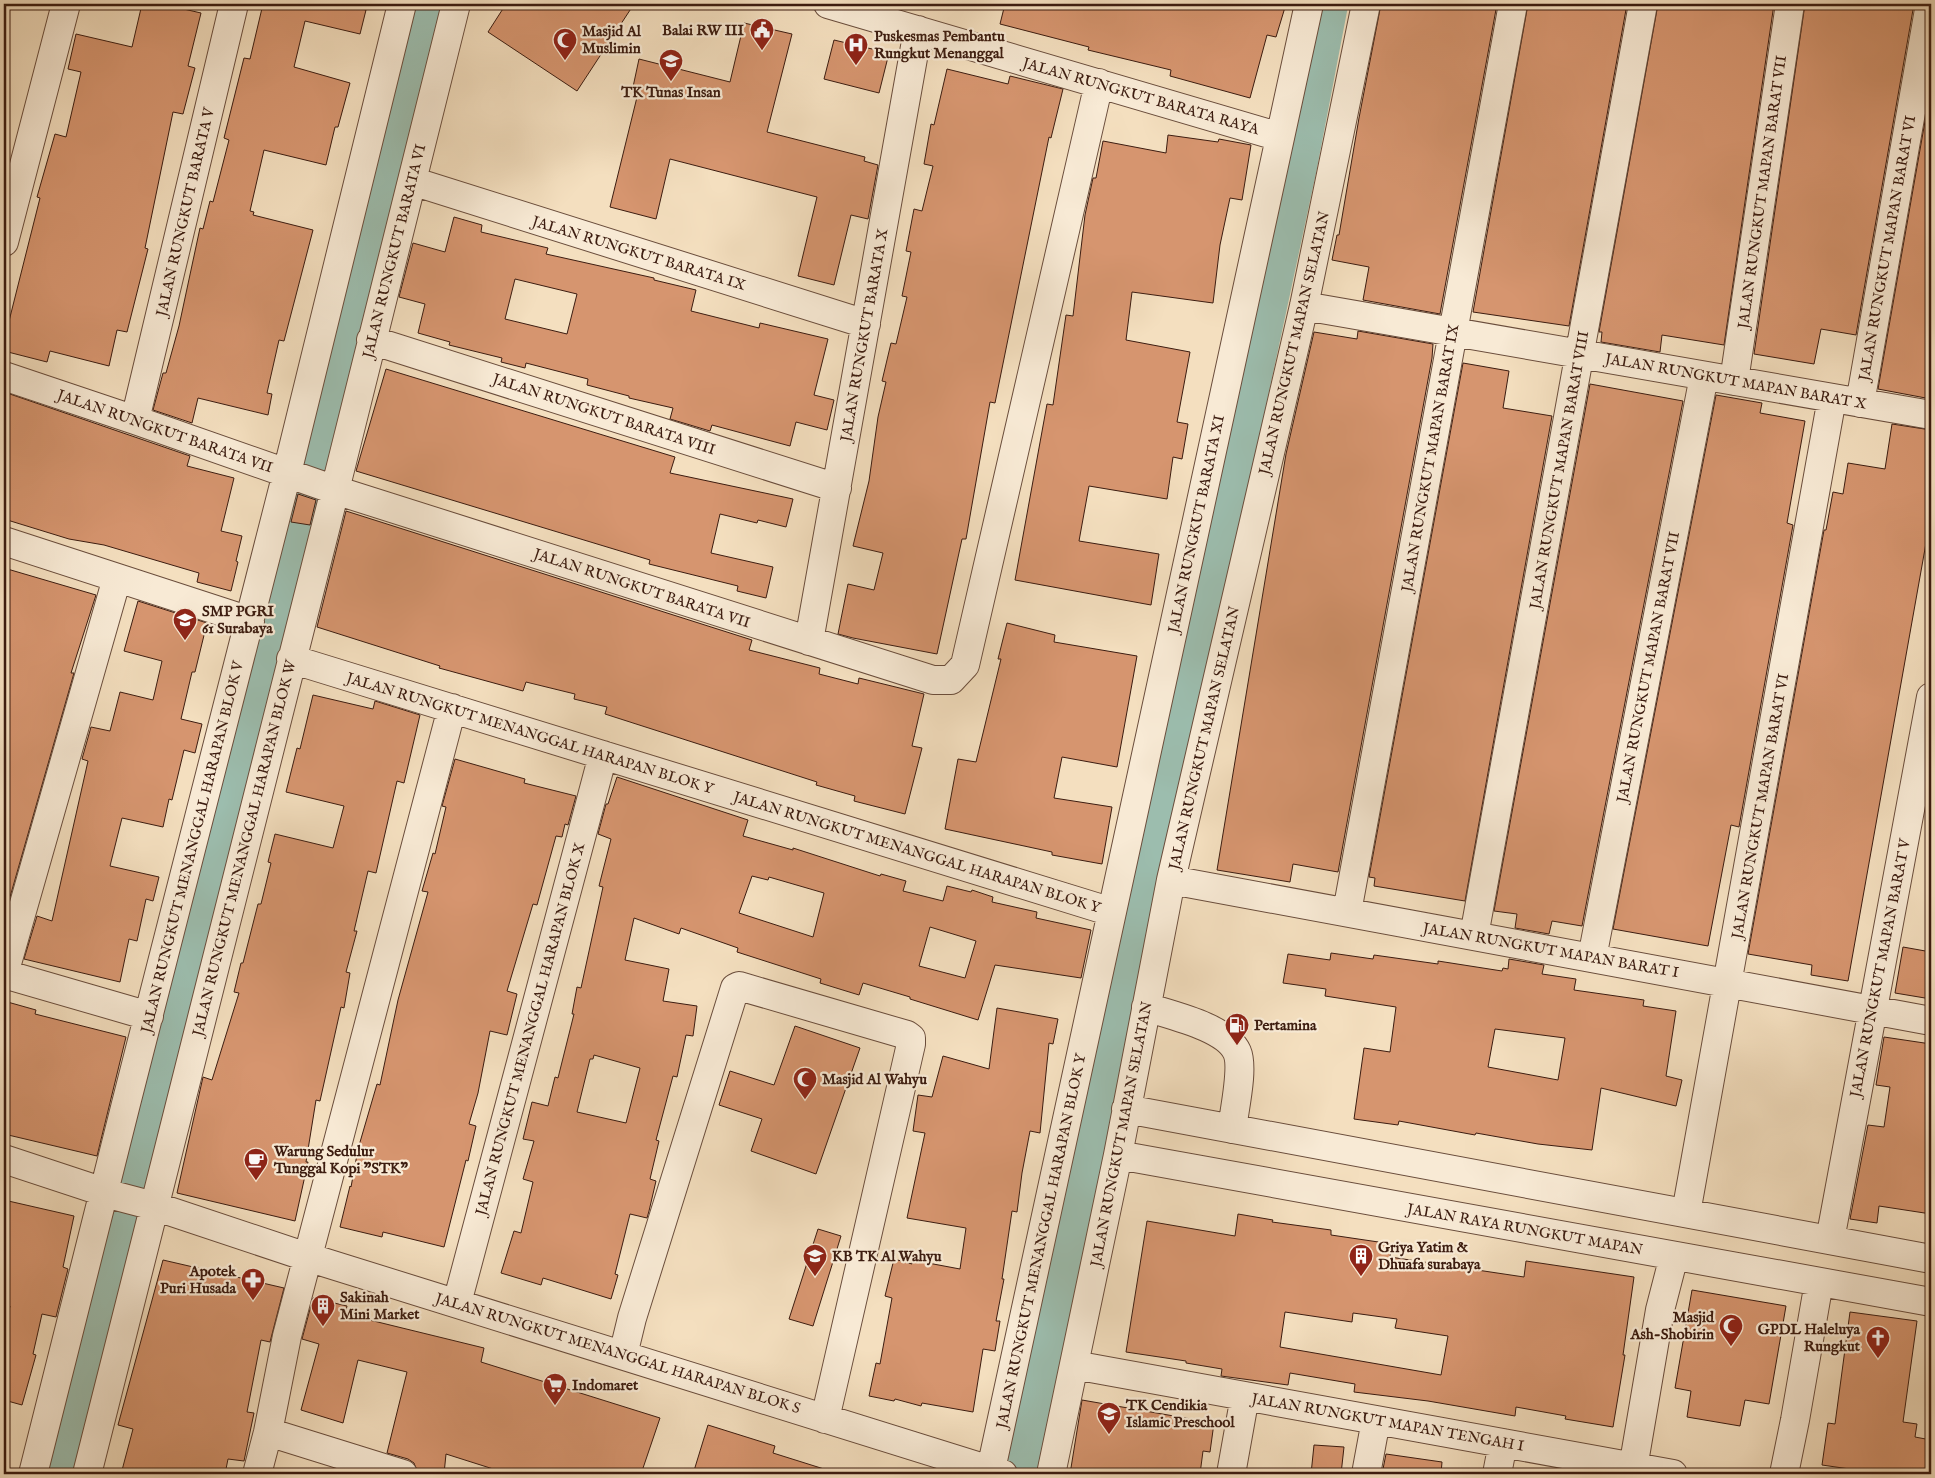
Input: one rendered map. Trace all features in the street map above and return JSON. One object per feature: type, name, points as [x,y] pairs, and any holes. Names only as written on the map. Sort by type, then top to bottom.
[{"type":"street","points":[[5,235],[66,4]]},
{"type":"street","points":[[312,482],[402,4]]},
{"type":"street","name":"JALAN RUNGKUT BARATA VI","points":[[312,482],[371,340],[456,4]]},
{"type":"street","name":"JALAN RUNGKUT BARATA RAYA","points":[[828,4],[1280,137]]},
{"type":"street","name":"JALAN RUNGKUT BARATA XI","points":[[1112,912],[1309,4]]},
{"type":"street","name":"JALAN RUNGKUT MAPAN SELATAN","points":[[1051,1474],[1118,1155],[1171,880],[1304,306],[1366,4]]},
{"type":"street","name":"JALAN RUNGKUT MAPAN BARAT IX","points":[[1347,912],[1512,4]]},
{"type":"street","name":"JALAN RUNGKUT MAPAN BARAT VIII","points":[[1474,936],[1643,4]]},
{"type":"street","name":"JALAN RUNGKUT MAPAN BARAT VII","points":[[1734,381],[1790,4]]},
{"type":"street","name":"JALAN RUNGKUT MAPAN BARAT VI","points":[[1860,403],[1930,4]]},
{"type":"street","name":"JALAN RUNGKUT BARATA V","points":[[135,420],[227,6]]},
{"type":"street","name":"JALAN RUNGKUT BARATA X","points":[[808,640],[837,488],[918,30]]},
{"type":"street","name":"JALAN RUNGKUT BARATA VII","points":[[4,376],[312,482],[933,680],[950,680],[965,665],[1099,83]]},
{"type":"street","name":"JALAN RUNGKUT BARATA IX","points":[[412,181],[866,324]]},
{"type":"street","name":"JALAN RUNGKUT MAPAN BARAT X","points":[[1304,306],[1931,415]]},
{"type":"street","name":"JALAN RUNGKUT BARATA VIII","points":[[371,340],[837,488]]},
{"type":"street","name":"JALAN RUNGKUT MAPAN BARAT VII","points":[[1592,958],[1704,376]]},
{"type":"street","name":"JALAN RUNGKUT MAPAN BARAT VI","points":[[1686,1213],[1832,398]]},
{"type":"street","name":"JALAN RUNGKUT MENANGGAL HARAPAN BLOK V","points":[[33,1474],[109,1193],[149,1016],[250,621],[312,482]]},
{"type":"street","name":"JALAN RUNGKUT MENANGGAL HARAPAN BLOK W","points":[[86,1474],[149,1204],[292,659],[312,482]]},
{"type":"street","points":[[4,542],[250,621]]},
{"type":"street","points":[[117,578],[4,974],[149,1016]]},
{"type":"street","name":"JALAN RUNGKUT MENANGGAL HARAPAN BLOK Y","points":[[292,659],[1112,912],[996,1473]]},
{"type":"street","name":"JALAN RUNGKUT MAPAN BARAT V","points":[[1830,1240],[1931,697]]},
{"type":"street","points":[[257,1474],[268,1432],[287,1336],[452,708]]},
{"type":"street","name":"JALAN RUNGKUT MENANGGAL HARAPAN BLOK X","points":[[457,1303],[603,755]]},
{"type":"street","name":"JALAN RUNGKUT MAPAN BARAT I","points":[[1171,880],[1931,1021]]},
{"type":"street","points":[[624,1355],[632,1318],[735,988],[739,986],[908,1035],[911,1038],[911,1044],[825,1419]]},
{"type":"street","points":[[1146,1007],[1196,1024],[1227,1038],[1237,1053],[1240,1069],[1232,1129]]},
{"type":"street","points":[[1126,1109],[1931,1259]]},
{"type":"street","name":"JALAN RAYA RUNGKUT MAPAN","points":[[1118,1155],[1931,1302]]},
{"type":"street","name":"JALAN RUNGKUT MENANGGAL HARAPAN BLOK S","points":[[4,1159],[149,1204],[308,1257],[996,1473]]},
{"type":"street","points":[[1632,1471],[1660,1310],[1674,1256]]},
{"type":"street","points":[[1784,1474],[1796,1420],[1819,1282]]},
{"type":"street","name":"JALAN RUNGKUT MAPAN TENGAH I","points":[[1074,1365],[1503,1443],[1632,1471],[1673,1474]]},
{"type":"street","points":[[1231,1474],[1245,1396]]},
{"type":"street","points":[[1366,1474],[1376,1420]]},
{"type":"street","points":[[268,1432],[403,1474]]},
{"type":"street","points":[[1497,1474],[1503,1443]]},
{"type":"building","points":[[142,4],[162,4],[201,13],[188,66],[195,68],[183,114],[173,112],[145,248],[148,249],[127,332],[117,330],[109,366],[50,351],[47,362],[4,351],[4,341],[40,198],[37,197],[55,134],[66,137],[81,72],[68,69],[76,34],[132,47]]},
{"type":"building","points":[[263,4],[342,4],[366,10],[360,34],[305,21],[294,67],[350,83],[338,127],[335,127],[326,165],[264,150],[250,211],[254,212],[253,215],[313,230],[284,341],[279,340],[267,393],[272,394],[268,415],[198,398],[192,423],[153,410],[179,326],[200,228],[203,229],[210,201],[213,202],[229,140],[224,138],[244,58],[250,59]]},
{"type":"building","name":"Masjid Al Muslimin","points":[[506,4],[634,4],[577,91],[488,32]]},
{"type":"building","points":[[1005,4],[1286,4],[1276,37],[1267,35],[1250,98],[1170,76],[1171,70],[1088,50],[1089,47],[1000,24]]},
{"type":"building","points":[[1381,4],[1497,4],[1440,314],[1363,300],[1369,267],[1332,260],[1337,235],[1339,235]]},
{"type":"building","points":[[1528,4],[1627,4],[1569,326],[1473,312]]},
{"type":"building","points":[[1658,4],[1774,4],[1724,345],[1662,335],[1660,352],[1601,342],[1602,332],[1599,332]]},
{"type":"building","points":[[1805,4],[1914,4],[1856,335],[1821,329],[1814,364],[1754,354]]},
{"type":"building","points":[[744,23],[792,34],[767,132],[865,157],[864,161],[878,165],[868,219],[851,215],[834,285],[798,276],[817,197],[670,159],[656,219],[610,207],[639,89],[633,87],[639,59],[730,82]]},
{"type":"building","name":"Puskesmas Pembantu Rungkut Menanggal","points":[[834,40],[889,53],[879,93],[824,79]]},
{"type":"building","points":[[947,69],[1008,84],[1010,76],[1063,89],[1051,138],[1049,137],[995,403],[990,402],[966,539],[962,539],[937,654],[838,634],[848,584],[874,590],[883,553],[853,546],[869,481],[878,417],[886,382],[882,381],[891,343],[896,344],[907,297],[902,296],[911,252],[906,251],[914,209],[922,211],[933,166],[924,164],[931,124],[934,125]]},
{"type":"building","points":[[1931,87],[1931,399],[1878,389]]},
{"type":"building","points":[[1168,135],[1218,142],[1219,139],[1251,145],[1242,200],[1230,198],[1220,245],[1213,303],[1132,292],[1126,340],[1190,352],[1177,422],[1188,424],[1182,459],[1173,457],[1167,499],[1089,486],[1079,541],[1159,554],[1151,605],[1015,580],[1047,404],[1053,405],[1066,315],[1073,316],[1085,215],[1093,178],[1096,178],[1103,141],[1166,153]]},
{"type":"building","points":[[454,217],[482,225],[481,232],[548,248],[546,254],[654,278],[654,280],[696,290],[691,311],[759,328],[760,323],[828,339],[814,395],[834,400],[827,430],[796,422],[790,446],[712,425],[710,431],[670,419],[673,408],[629,398],[629,396],[587,385],[588,379],[526,363],[525,368],[501,362],[502,358],[449,345],[450,342],[418,333],[425,304],[399,297],[413,243],[445,252]],"holes":[[[515,279],[577,294],[567,334],[505,319]]]},
{"type":"building","points":[[1358,331],[1433,344],[1338,872],[1293,864],[1290,882],[1217,870],[1286,454],[1314,332],[1357,339]]},
{"type":"building","points":[[1463,363],[1509,371],[1503,408],[1552,416],[1465,901],[1374,886],[1375,878],[1369,877]]},
{"type":"building","points":[[386,369],[675,457],[670,473],[793,499],[786,527],[758,520],[757,523],[720,514],[711,553],[773,567],[766,598],[737,591],[738,586],[649,564],[650,560],[356,471]]},
{"type":"building","points":[[1590,384],[1683,401],[1582,926],[1552,921],[1549,934],[1515,928],[1517,914],[1494,911]]},
{"type":"building","points":[[4,392],[190,456],[187,466],[234,478],[221,531],[242,536],[231,591],[197,582],[199,573],[104,545],[69,539],[4,519]]},
{"type":"building","points":[[1716,395],[1762,403],[1760,413],[1805,421],[1787,523],[1793,525],[1739,827],[1731,825],[1708,946],[1613,929]]},
{"type":"building","points":[[1892,424],[1931,430],[1931,515],[1848,981],[1811,975],[1812,965],[1748,954],[1824,530],[1826,530],[1833,492],[1843,494],[1848,463],[1885,469]]},
{"type":"building","points":[[298,494],[316,500],[310,525],[291,522]]},
{"type":"building","points":[[346,511],[752,640],[749,650],[820,668],[819,674],[858,684],[859,678],[924,694],[912,746],[922,748],[905,814],[854,801],[855,796],[816,785],[817,782],[605,714],[607,707],[574,699],[575,694],[526,682],[523,691],[439,668],[440,666],[317,627]]},
{"type":"building","points":[[4,568],[96,595],[71,673],[74,673],[4,918]]},
{"type":"building","points":[[138,601],[207,623],[195,672],[192,672],[181,719],[202,724],[195,753],[184,750],[172,800],[169,799],[163,827],[122,818],[110,866],[159,877],[153,901],[146,899],[137,941],[129,939],[120,982],[24,959],[37,916],[52,921],[88,761],[82,759],[91,727],[110,731],[120,692],[153,700],[162,661],[124,651]]},
{"type":"building","points":[[1007,623],[1055,635],[1054,642],[1137,656],[1117,767],[1062,757],[1054,798],[1112,807],[1102,864],[1052,855],[1052,852],[945,829],[958,759],[976,762],[1001,659],[998,659]]},
{"type":"building","points":[[313,695],[373,709],[375,701],[420,715],[404,783],[397,781],[376,873],[368,871],[354,931],[357,931],[346,972],[350,973],[344,1008],[341,1007],[320,1101],[316,1100],[306,1162],[308,1162],[295,1221],[177,1193],[203,1077],[212,1080],[239,993],[234,992],[258,904],[261,904],[271,863],[268,862],[275,834],[333,848],[344,806],[286,792],[297,748],[300,749]]},
{"type":"building","points":[[455,759],[525,779],[524,783],[576,796],[568,825],[565,824],[562,837],[556,836],[537,905],[533,904],[507,991],[517,994],[507,1035],[490,1031],[478,1093],[469,1124],[476,1126],[444,1247],[383,1232],[382,1237],[340,1227],[351,1187],[358,1149],[377,1084],[380,1085],[398,1000],[428,892],[422,891],[433,853],[435,854],[446,807],[442,806]]},
{"type":"building","points":[[617,777],[748,820],[743,836],[793,850],[793,848],[880,876],[881,874],[906,881],[903,891],[943,901],[947,886],[971,892],[972,890],[993,897],[992,902],[1037,912],[1036,918],[1091,930],[1081,978],[995,965],[978,1020],[863,983],[859,995],[820,983],[821,979],[737,952],[738,948],[681,928],[679,934],[634,918],[625,960],[669,969],[663,1001],[697,1006],[693,1036],[686,1035],[677,1077],[673,1076],[656,1140],[659,1141],[650,1179],[656,1181],[647,1218],[630,1214],[615,1274],[618,1275],[611,1299],[543,1278],[541,1285],[501,1273],[514,1231],[521,1233],[533,1182],[523,1179],[534,1141],[523,1139],[532,1102],[548,1106],[555,1077],[558,1078],[574,1014],[572,1014],[577,987],[581,988],[603,887],[599,886],[611,839],[598,834],[606,804],[608,804]],"holes":[[[752,876],[768,880],[769,877],[824,893],[813,937],[739,913]],[[930,927],[976,941],[965,978],[919,966]],[[594,1055],[640,1068],[626,1123],[577,1112],[590,1059],[593,1059]]]},
{"type":"building","points":[[1903,947],[1931,952],[1931,999],[1895,993]]},
{"type":"building","points":[[1331,953],[1373,959],[1374,955],[1438,964],[1438,961],[1502,971],[1503,968],[1508,969],[1509,959],[1544,965],[1542,974],[1576,979],[1574,990],[1644,1000],[1643,1006],[1676,1011],[1666,1076],[1682,1080],[1676,1106],[1601,1088],[1592,1150],[1538,1144],[1476,1133],[1475,1135],[1399,1121],[1398,1125],[1354,1119],[1364,1048],[1390,1052],[1396,1007],[1325,996],[1326,989],[1283,983],[1288,954],[1330,960]],"holes":[[[1495,1029],[1565,1038],[1558,1080],[1488,1067]]]},
{"type":"building","points":[[4,1001],[36,1010],[35,1014],[126,1037],[97,1156],[4,1134]]},
{"type":"building","points":[[997,1008],[1058,1019],[1053,1044],[1049,1043],[1040,1133],[1030,1131],[1017,1212],[1012,1211],[1002,1279],[1004,1279],[996,1321],[1000,1321],[995,1351],[983,1349],[973,1412],[922,1403],[921,1406],[895,1399],[894,1401],[869,1396],[876,1363],[880,1364],[892,1298],[885,1296],[894,1259],[912,1264],[912,1260],[960,1269],[966,1228],[907,1218],[925,1133],[913,1131],[918,1095],[932,1097],[943,1056],[989,1069]]},
{"type":"building","name":"Masjid Al Wahyu","points":[[795,1026],[860,1048],[816,1174],[751,1151],[762,1119],[719,1105],[730,1071],[774,1085]]},
{"type":"building","points":[[1884,1037],[1931,1044],[1931,1214],[1879,1206],[1877,1223],[1850,1219],[1868,1125],[1884,1127],[1890,1087],[1876,1085]]},
{"type":"building","points":[[4,1200],[74,1216],[63,1267],[68,1269],[56,1317],[42,1314],[33,1354],[36,1355],[22,1405],[4,1400],[4,1333],[10,1306],[4,1305]]},
{"type":"building","points":[[1238,1214],[1273,1220],[1272,1222],[1331,1230],[1331,1235],[1392,1244],[1390,1257],[1524,1277],[1526,1261],[1634,1277],[1623,1355],[1625,1355],[1613,1427],[1565,1419],[1566,1416],[1516,1407],[1515,1416],[1428,1401],[1354,1392],[1355,1384],[1290,1373],[1288,1385],[1221,1376],[1222,1369],[1186,1363],[1186,1361],[1126,1352],[1147,1221],[1235,1236]],"holes":[[[1285,1312],[1352,1322],[1353,1313],[1397,1319],[1395,1328],[1448,1336],[1441,1375],[1280,1347]]]},
{"type":"building","name":"KB TK Al Wahyu","points":[[818,1229],[841,1236],[813,1326],[789,1319]]},
{"type":"building","points":[[163,1260],[284,1288],[270,1342],[261,1340],[247,1412],[254,1413],[244,1461],[228,1459],[225,1474],[121,1474],[133,1429],[118,1425]]},
{"type":"building","name":"Masjid Ash-Shobirin","points":[[1692,1290],[1786,1306],[1769,1404],[1745,1400],[1740,1426],[1687,1417],[1691,1391],[1675,1388]]},
{"type":"building","points":[[313,1298],[347,1306],[345,1314],[484,1348],[481,1362],[660,1418],[641,1474],[509,1474],[446,1454],[444,1474],[418,1474],[414,1463],[408,1459],[387,1453],[407,1372],[358,1360],[343,1423],[301,1410],[319,1344],[302,1339]]},
{"type":"building","points":[[1850,1312],[1917,1321],[1903,1422],[1917,1424],[1915,1437],[1931,1440],[1931,1474],[1884,1474],[1822,1465],[1828,1423],[1835,1424]]},
{"type":"building","points":[[1082,1400],[1214,1423],[1210,1452],[1203,1451],[1200,1474],[1070,1474]]},
{"type":"building","points":[[708,1425],[775,1446],[773,1453],[824,1469],[824,1474],[693,1474]]},
{"type":"building","points":[[1314,1445],[1344,1447],[1341,1474],[1311,1474]]},
{"type":"building","points":[[1386,1454],[1442,1462],[1441,1474],[1382,1474]]},
{"type":"waterway","points":[[60,1474],[259,675],[433,4]]},
{"type":"waterway","points":[[1012,1474],[1293,166],[1324,4]]},
{"type":"place","name":"Balai RW III","points":[[762,51]]},
{"type":"place","name":"Masjid Al Muslimin","points":[[565,61]]},
{"type":"place","name":"Puskesmas Pembantu Rungkut Menanggal","points":[[856,66]]},
{"type":"place","name":"TK Tunas Insan","points":[[671,82]]},
{"type":"place","name":"SMP PGRI 61 Surabaya","points":[[185,641]]},
{"type":"place","name":"Pertamina","points":[[1237,1046]]},
{"type":"place","name":"Masjid Al Wahyu","points":[[805,1100]]},
{"type":"place","name":"Warung Sedulur Tunggal Kopi \"STK\"","points":[[256,1181]]},
{"type":"place","name":"KB TK Al Wahyu","points":[[815,1277]]},
{"type":"place","name":"Griya Yatim & Dhuafa surabaya","points":[[1361,1277]]},
{"type":"place","name":"Apotek Puri Husada","points":[[253,1301]]},
{"type":"place","name":"Sakinah Mini Market","points":[[323,1327]]},
{"type":"place","name":"Masjid Ash-Shobirin","points":[[1731,1347]]},
{"type":"place","name":"GPDL Haleluya Rungkut","points":[[1878,1359]]},
{"type":"place","name":"Indomaret","points":[[555,1406]]},
{"type":"place","name":"TK Cendikia Islamic Preschool","points":[[1109,1435]]}]
